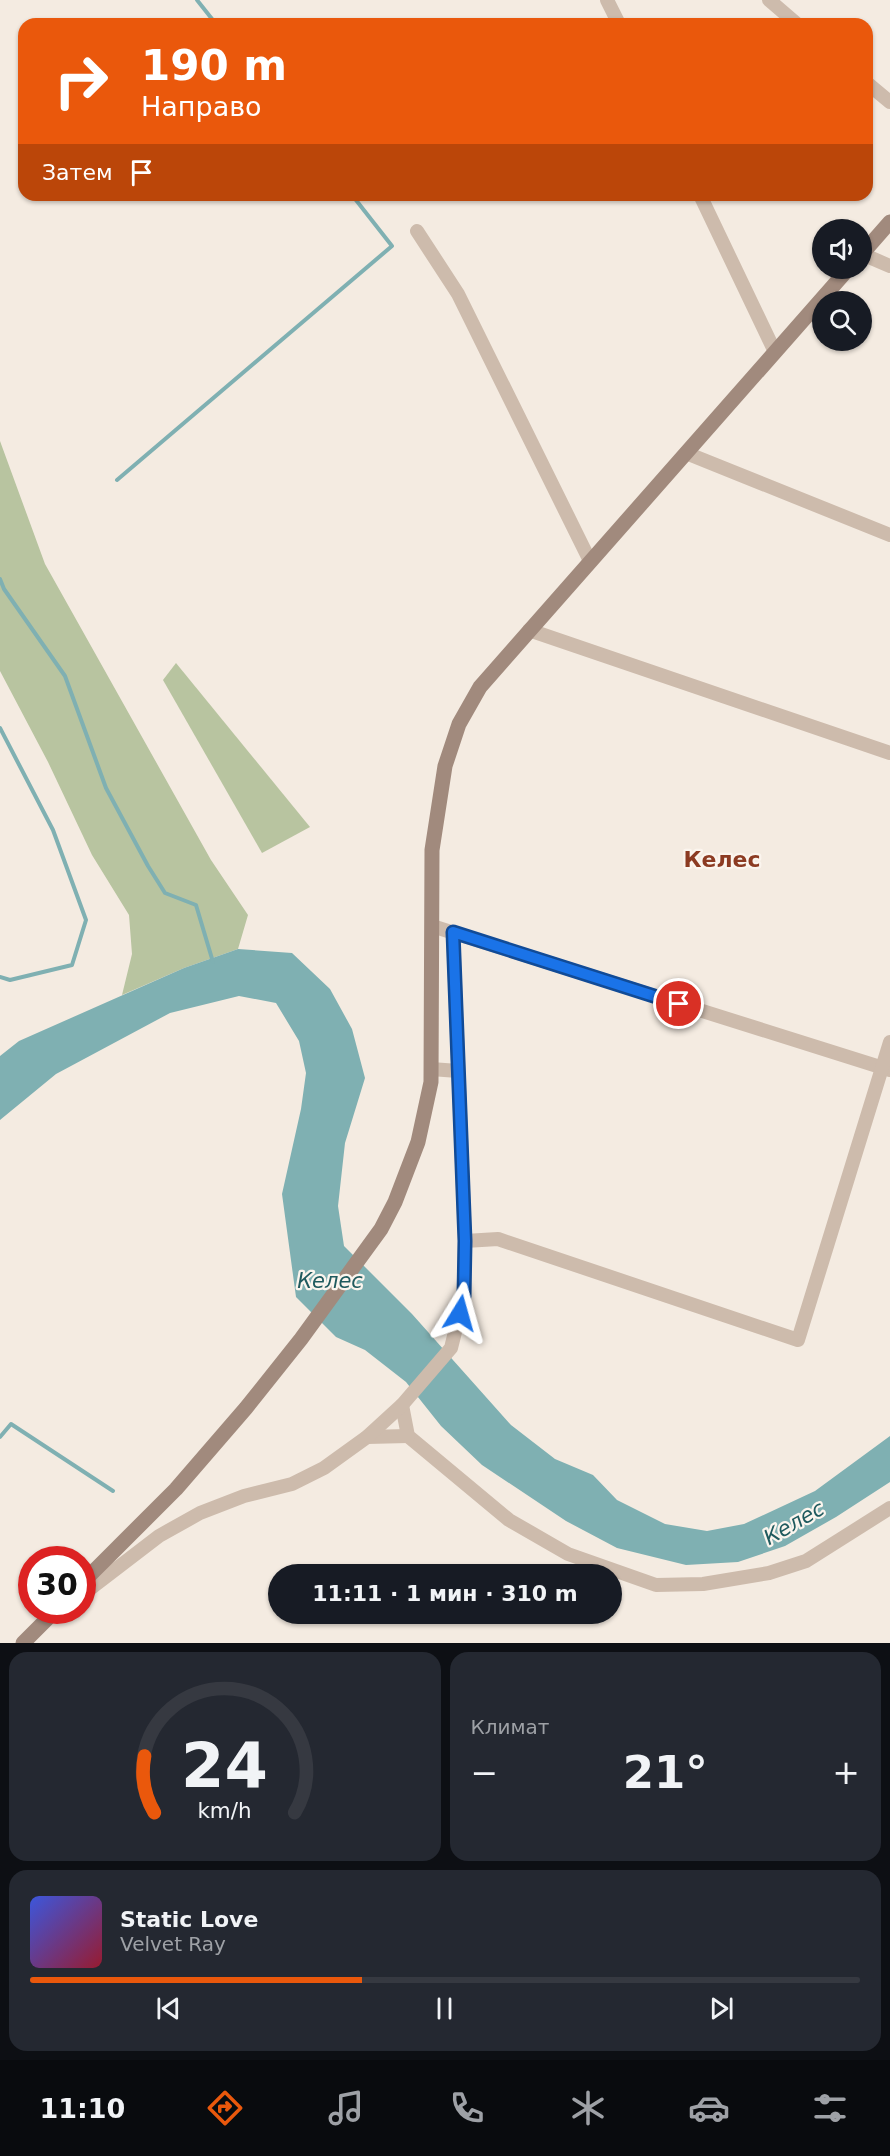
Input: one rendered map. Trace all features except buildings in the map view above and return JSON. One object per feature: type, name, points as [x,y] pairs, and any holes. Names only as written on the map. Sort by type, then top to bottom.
[{"type":"main road","points":[[872,243],[890,222]]},
{"type":"main road","points":[[96,1569],[176,1490],[246,1408],[301,1339],[381,1229],[395,1202],[418,1142],[431,1082],[432,850],[446,766],[455,735],[480,687],[839,279]]},
{"type":"main road","points":[[26,1640],[42,1624]]},
{"type":"street","points":[[607,0],[616,18]]},
{"type":"street","points":[[769,0],[790,18]]},
{"type":"street","points":[[873,88],[890,102]]},
{"type":"street","points":[[703,201],[775,352]]},
{"type":"street","points":[[417,231],[458,294],[590,561]]},
{"type":"street","points":[[872,259],[890,266]]},
{"type":"street","points":[[686,453],[890,535]]},
{"type":"street","points":[[529,630],[890,753]]},
{"type":"street","points":[[432,926],[886,1069]]},
{"type":"street","points":[[96,1584],[159,1536],[190,1519],[244,1496],[292,1484],[324,1468],[367,1437],[402,1405],[451,1348],[464,1296],[465,1241],[453,932]]},
{"type":"street","points":[[465,1241],[498,1239],[798,1340],[886,1069],[890,1042]]},
{"type":"street","points":[[431,1069],[458,1071]]},
{"type":"street","points":[[402,1405],[408,1437],[519,1525],[568,1554],[656,1585],[703,1584],[769,1573],[806,1561],[890,1508]]},
{"type":"street","points":[[367,1437],[408,1437]]},
{"type":"street","points":[[26,1640],[46,1624]]},
{"type":"green space","points":[[0,441],[45,564],[211,860],[248,915],[238,949],[184,968],[122,995],[132,954],[129,915],[92,855],[48,762],[0,671]]},
{"type":"green space","points":[[176,663],[310,827],[262,853],[163,680]]},
{"type":"water","name":"Келес","points":[[238,949],[292,953],[330,989],[352,1029],[365,1078],[345,1143],[338,1206],[344,1246],[412,1314],[511,1425],[555,1459],[593,1475],[617,1500],[665,1524],[707,1531],[744,1524],[815,1491],[890,1436],[890,1482],[785,1546],[738,1562],[686,1565],[617,1548],[566,1521],[482,1465],[441,1426],[406,1382],[365,1350],[336,1337],[296,1297],[282,1194],[301,1109],[306,1073],[299,1041],[276,1003],[239,996],[170,1013],[56,1074],[0,1120],[0,1056],[19,1041],[184,968]]},
{"type":"waterway","points":[[197,0],[211,18]]},
{"type":"waterway","points":[[117,480],[392,246],[357,201]]},
{"type":"waterway","points":[[0,579],[4,589],[65,676],[106,788],[148,866],[165,893],[196,905],[213,962]]},
{"type":"waterway","points":[[0,728],[53,830],[86,920],[72,965],[10,980],[0,977]]},
{"type":"waterway","points":[[0,1437],[11,1424],[113,1491]]},
{"type":"district","name":"Келес","points":[[722,859]]},
{"type":"route","points":[[460,1313],[464,1296],[465,1241],[453,932],[679,1004]]}]
